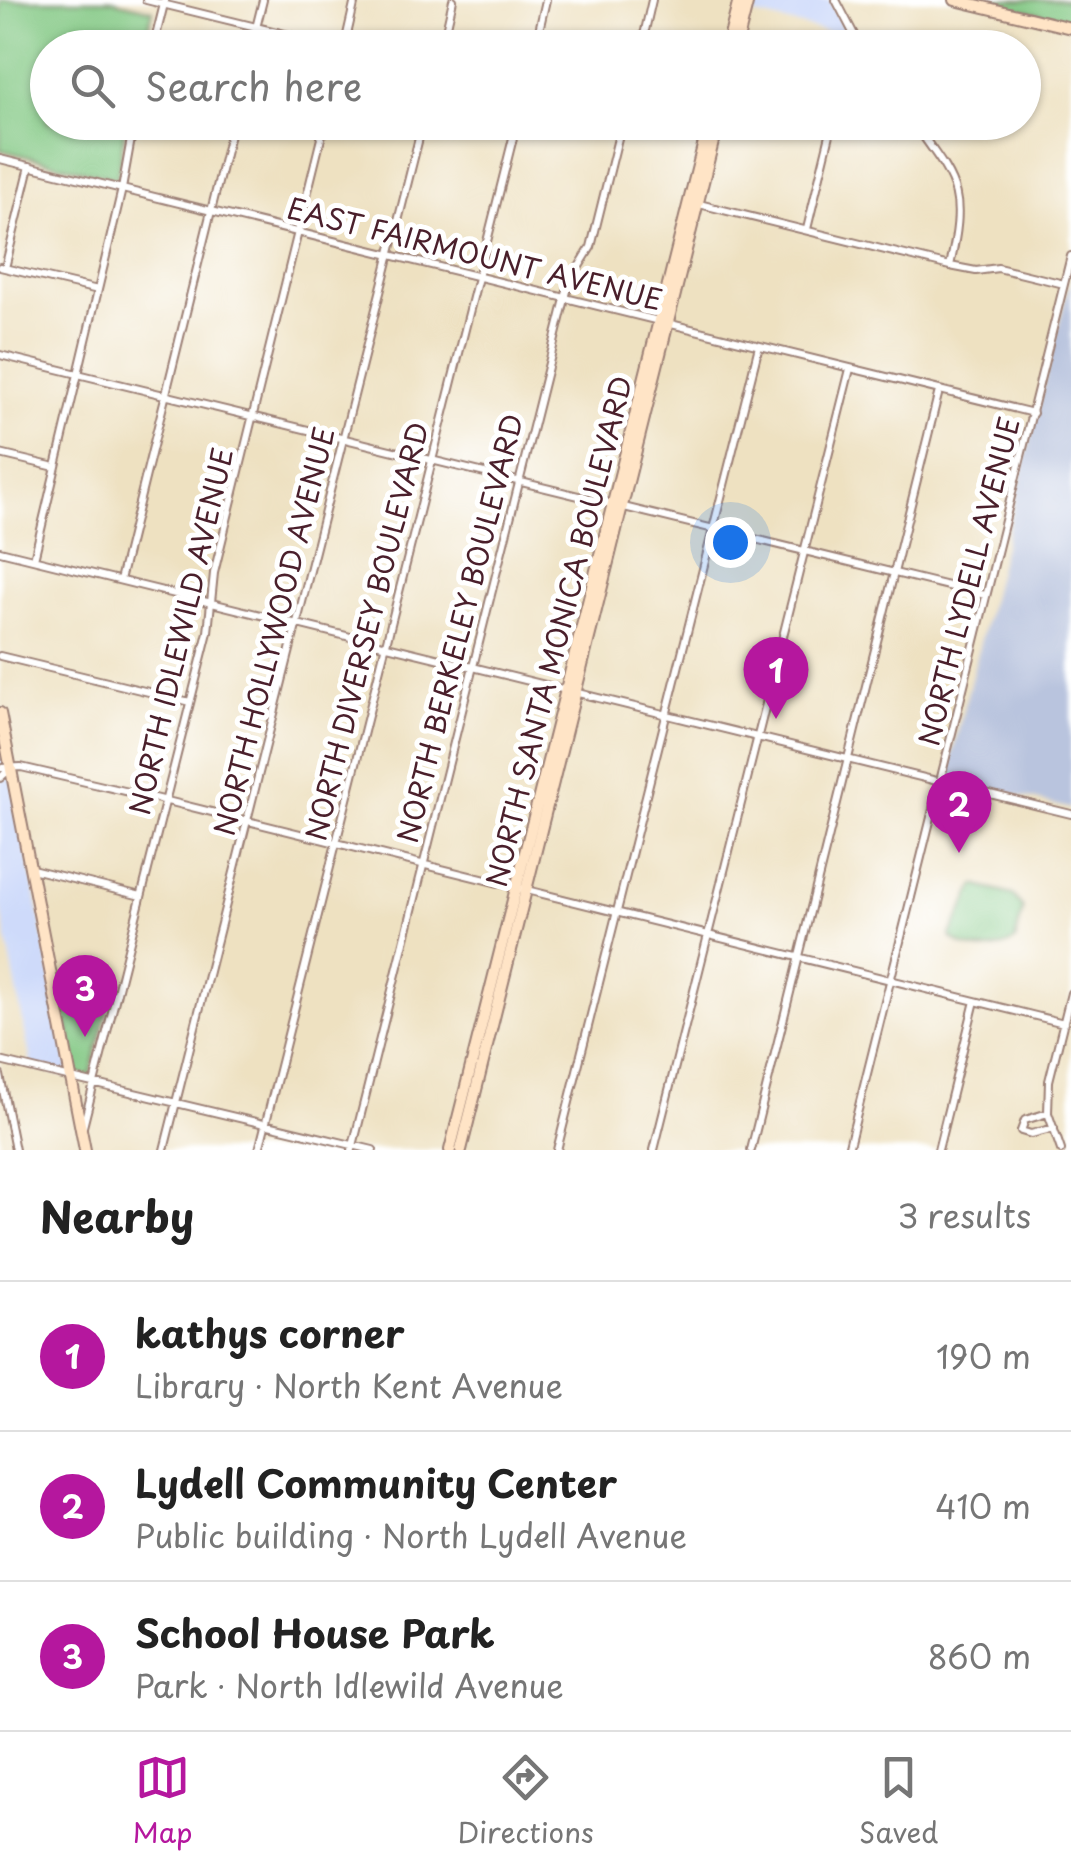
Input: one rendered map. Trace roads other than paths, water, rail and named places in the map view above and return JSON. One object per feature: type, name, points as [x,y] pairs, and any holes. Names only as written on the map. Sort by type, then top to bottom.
[{"type":"street","points":[[146,0],[268,30]]},
{"type":"street","points":[[255,30],[263,0]]},
{"type":"street","points":[[348,30],[355,0]]},
{"type":"street","points":[[446,30],[453,0]]},
{"type":"street","points":[[539,30],[546,0]]},
{"type":"street","points":[[645,30],[652,0]]},
{"type":"street","points":[[732,30],[739,0]]},
{"type":"street","points":[[740,30],[748,0]]},
{"type":"street","points":[[836,0],[848,30]]},
{"type":"street","points":[[955,0],[1071,28]]},
{"type":"street","points":[[157,30],[164,2]]},
{"type":"street","points":[[34,559],[131,140]]},
{"type":"street","points":[[120,580],[228,140]]},
{"type":"street","name":"NORTH IDLEWILD AVENUE","points":[[85,1150],[83,1129],[208,632],[214,573],[321,140]]},
{"type":"street","name":"NORTH HOLLYWOOD AVENUE","points":[[164,1150],[418,140]]},
{"type":"street","name":"NORTH DIVERSEY BOULEVARD","points":[[258,1150],[512,140]]},
{"type":"street","name":"NORTH BERKELEY BOULEVARD","points":[[352,1148],[566,298],[574,272],[591,246],[618,140]]},
{"type":"street","name":"NORTH SANTA MONICA BOULEVARD","points":[[450,1150],[573,691],[709,140]]},
{"type":"street","points":[[806,230],[829,140]]},
{"type":"street","points":[[926,140],[955,186],[960,206],[950,266]]},
{"type":"street","name":"EAST FAIRMOUNT AVENUE","points":[[0,159],[1033,413]]},
{"type":"street","points":[[30,166],[2,268],[98,290]]},
{"type":"street","points":[[693,202],[950,266],[976,271],[998,268],[1064,284]]},
{"type":"street","name":"NORTH LYDELL AVENUE","points":[[848,1150],[1071,256]]},
{"type":"street","points":[[557,1150],[759,346]]},
{"type":"street","points":[[0,356],[985,596]]},
{"type":"street","points":[[654,1150],[850,368]]},
{"type":"street","points":[[751,1150],[940,391]]},
{"type":"street","points":[[0,454],[55,467]]},
{"type":"street","points":[[0,551],[1071,814]]},
{"type":"street","points":[[0,656],[190,702]]},
{"type":"street","points":[[0,713],[6,768],[32,869],[83,1129]]},
{"type":"street","points":[[6,768],[22,767],[165,801],[1064,1023]]},
{"type":"street","points":[[0,778],[6,768]]},
{"type":"street","points":[[32,869],[141,896]]},
{"type":"street","name":"NORTH SANTA MONICA BOULEVARD","points":[[461,1150],[522,888]]},
{"type":"street","points":[[53,979],[116,995]]},
{"type":"street","points":[[1061,1150],[1048,1112],[1049,1081],[1071,994]]},
{"type":"street","points":[[938,1150],[975,1000]]},
{"type":"street","points":[[0,1061],[373,1150]]},
{"type":"street","points":[[50,1073],[62,1070],[68,1062]]},
{"type":"street","points":[[0,1075],[14,1150]]},
{"type":"street","points":[[79,1112],[91,1096]]},
{"type":"street","points":[[1048,1112],[1025,1120],[1021,1131],[1031,1134],[1054,1128]]},
{"type":"place","name":"kathys corner","points":[[776,719]]},
{"type":"place","name":"Lydell Community Center","points":[[959,853]]},
{"type":"place","name":"School House Park","points":[[85,1037]]}]
